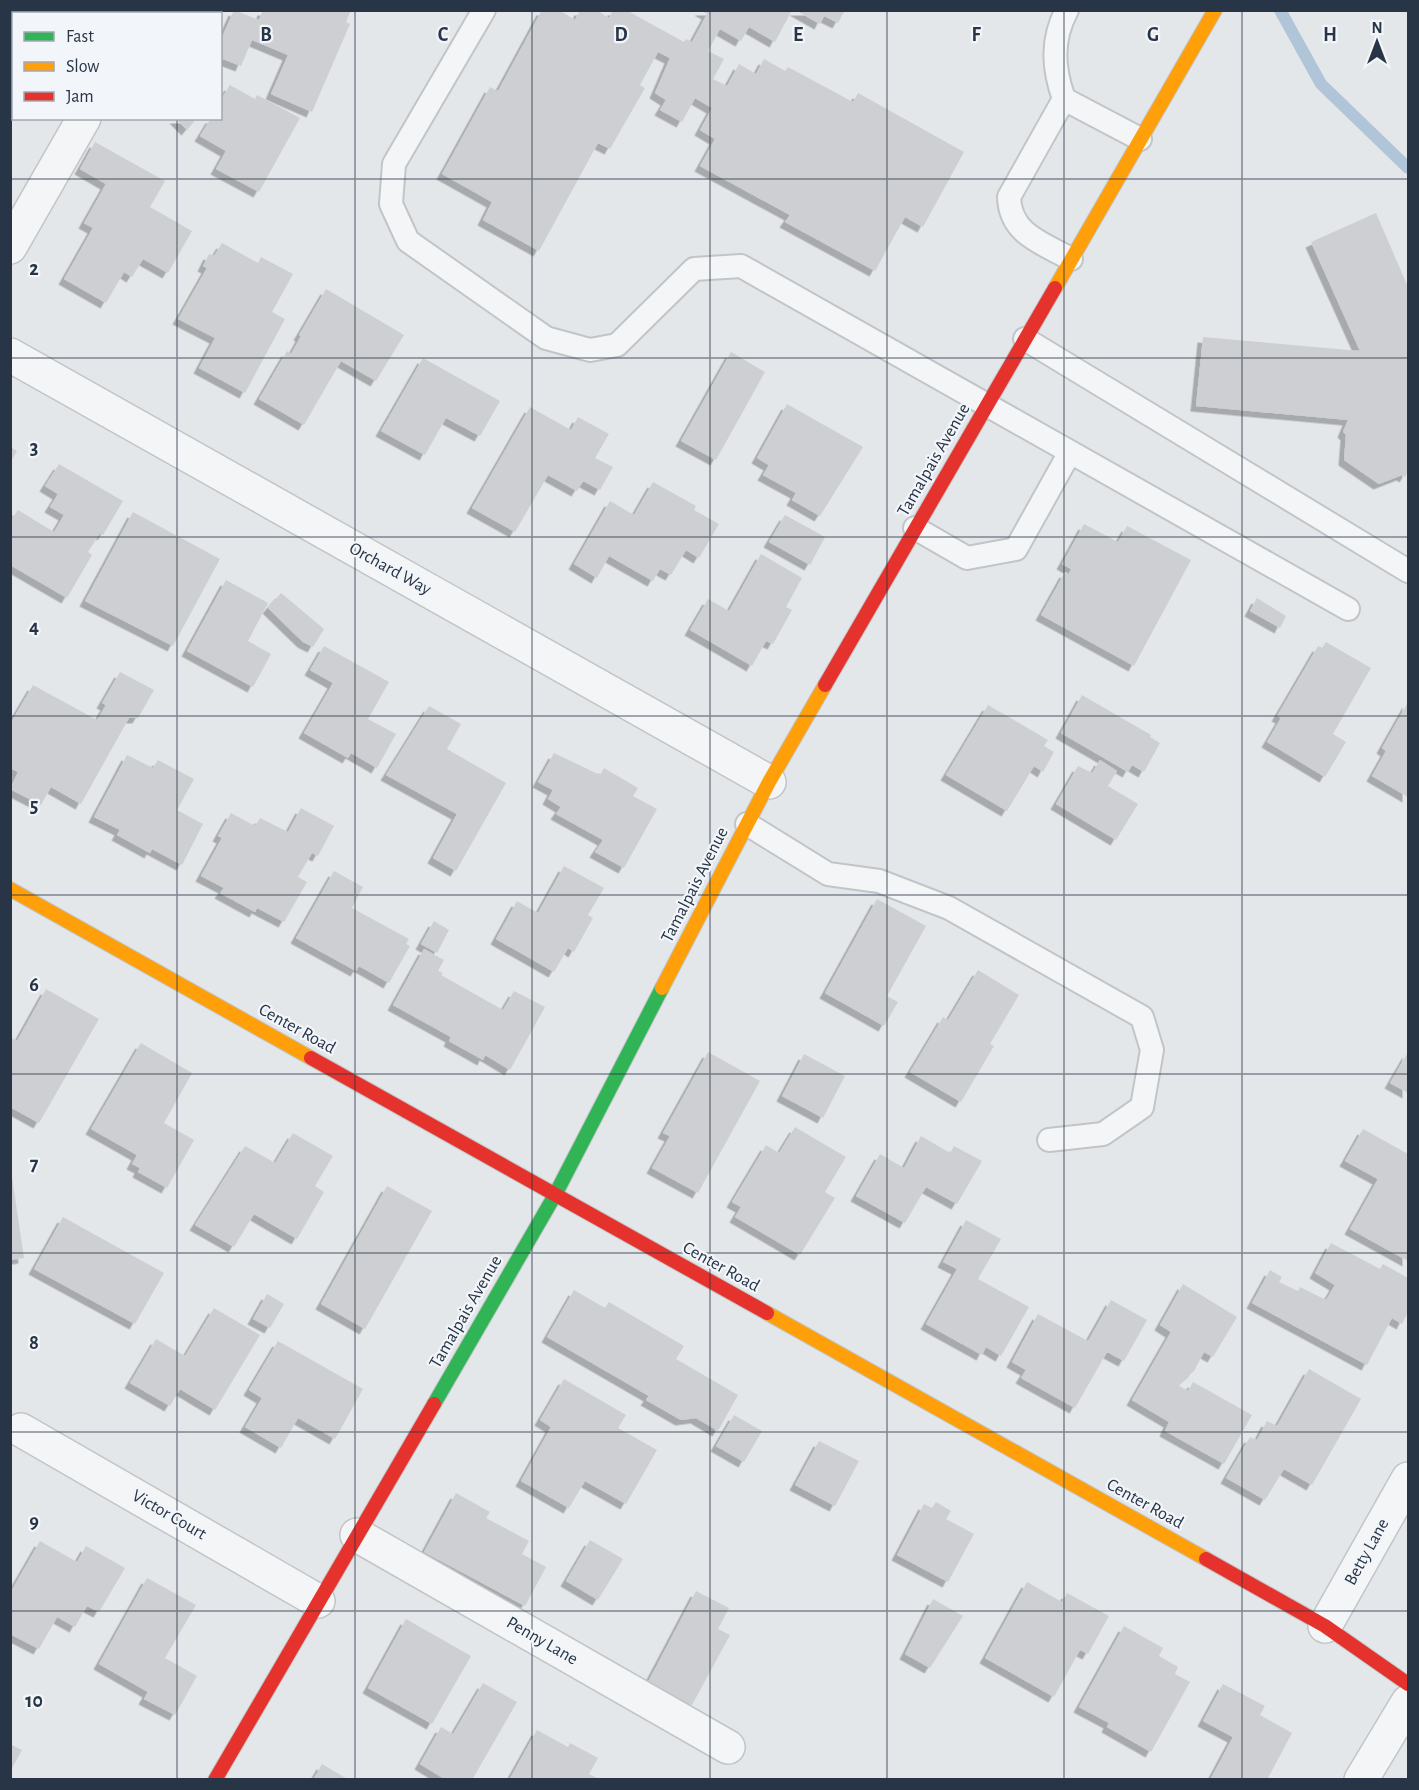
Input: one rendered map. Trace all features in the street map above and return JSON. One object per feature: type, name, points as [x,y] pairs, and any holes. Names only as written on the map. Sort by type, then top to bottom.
[{"type":"street","name":"Tamalpais Avenue","points":[[215,1779],[555,1195],[769,782],[1215,10]]},
{"type":"street","points":[[10,247],[83,120]]},
{"type":"street","name":"Orchard Way","points":[[10,355],[769,782]]},
{"type":"street","name":"Center Road","points":[[10,889],[1325,1626],[1408,1684]]},
{"type":"street","name":"Victor Court","points":[[21,1430],[318,1601]]},
{"type":"street","name":"Betty Lane","points":[[1325,1626],[1408,1479]]},
{"type":"street","name":"Penny Lane","points":[[357,1535],[728,1746]]},
{"type":"street","points":[[1361,1779],[1408,1702]]},
{"type":"lane","points":[[484,10],[394,164],[391,204],[408,241],[546,338],[590,350],[617,345],[694,269],[741,266],[1348,609]]},
{"type":"lane","points":[[1067,10],[1058,27],[1054,54],[1056,77],[1064,99],[1140,139]]},
{"type":"lane","points":[[1064,99],[1009,196],[1014,222],[1023,233],[1071,259]]},
{"type":"lane","points":[[1025,339],[1408,571]]},
{"type":"lane","points":[[915,528],[967,558],[1016,549],[1070,452]]},
{"type":"lane","points":[[747,824],[828,874],[879,881],[949,908],[1143,1017],[1152,1050],[1142,1107],[1102,1134],[1049,1140]]},
{"type":"building","points":[[21,10],[53,10],[52,12],[20,12]]},
{"type":"building","points":[[234,10],[259,20],[263,10],[351,10],[346,22],[350,24],[312,112],[271,94],[288,55],[252,40],[241,66],[222,59],[222,37]]},
{"type":"building","points":[[542,10],[559,10],[575,20],[580,10],[596,10],[609,18],[613,10],[626,10],[684,42],[686,39],[692,42],[707,14],[700,10],[792,10],[775,42],[749,27],[741,41],[720,29],[708,51],[724,59],[713,79],[727,86],[739,64],[756,74],[764,59],[785,71],[788,67],[853,102],[858,93],[964,152],[923,227],[905,217],[875,271],[785,222],[790,215],[700,166],[715,139],[700,130],[712,108],[695,98],[682,122],[660,110],[666,100],[655,93],[670,58],[658,52],[640,85],[645,88],[610,149],[598,143],[539,251],[483,220],[492,202],[442,174],[490,87],[498,91]]},
{"type":"building","points":[[795,10],[845,10],[838,23],[824,16],[820,24]]},
{"type":"building","points":[[10,34],[12,36],[12,81],[10,82]]},
{"type":"building","points":[[230,85],[255,99],[257,95],[300,118],[259,192],[216,169],[226,151],[200,136],[210,120],[222,120],[222,98]]},
{"type":"building","points":[[177,120],[195,120],[187,130]]},
{"type":"building","points":[[95,142],[165,181],[150,207],[192,231],[168,273],[143,259],[132,277],[124,272],[106,303],[64,279],[93,228],[84,223],[106,184],[80,169]]},
{"type":"building","points":[[1376,213],[1408,287],[1408,472],[1405,477],[1402,475],[1379,484],[1344,460],[1346,435],[1343,432],[1348,420],[1196,406],[1203,337],[1360,351],[1311,242]]},
{"type":"building","points":[[222,243],[258,263],[261,257],[293,274],[272,312],[285,319],[245,393],[199,368],[215,338],[178,319],[207,268],[203,266],[209,254],[214,256]]},
{"type":"building","points":[[326,289],[404,335],[376,381],[341,361],[304,425],[259,399],[287,351],[291,354],[301,336],[299,335]]},
{"type":"building","points":[[731,352],[765,372],[716,460],[681,441]]},
{"type":"building","points":[[423,358],[500,401],[480,436],[446,418],[425,455],[381,431]]},
{"type":"building","points":[[787,404],[863,447],[820,516],[792,500],[796,493],[763,475],[769,465],[757,458]]},
{"type":"building","points":[[530,407],[571,430],[578,417],[609,434],[595,458],[613,467],[600,490],[583,481],[577,491],[548,475],[515,532],[472,508]]},
{"type":"building","points":[[10,447],[17,451],[10,463]]},
{"type":"building","points":[[59,464],[123,501],[103,535],[100,533],[88,552],[92,555],[67,598],[10,565],[10,522],[18,510],[54,532],[64,515],[50,507],[58,494],[45,486]]},
{"type":"building","points":[[653,482],[696,506],[694,510],[719,524],[699,558],[686,550],[671,575],[660,569],[653,581],[609,556],[597,578],[574,564],[610,501],[634,515]]},
{"type":"building","points":[[133,512],[220,559],[173,646],[85,601]]},
{"type":"building","points":[[785,515],[825,537],[810,565],[769,542]]},
{"type":"building","points":[[1084,524],[1118,542],[1127,526],[1191,560],[1134,666],[1041,615],[1065,572],[1069,574],[1071,569],[1062,564]]},
{"type":"building","points":[[761,554],[802,578],[786,607],[792,610],[773,644],[766,641],[752,666],[690,630],[708,599],[729,611]]},
{"type":"building","points":[[226,580],[268,603],[248,641],[271,654],[253,687],[187,651]]},
{"type":"building","points":[[281,593],[324,629],[313,647],[303,642],[268,608]]},
{"type":"building","points":[[1257,598],[1286,616],[1280,628],[1250,611]]},
{"type":"building","points":[[1326,642],[1371,668],[1333,734],[1346,742],[1325,777],[1267,742],[1281,718],[1277,716],[1318,646],[1322,648]]},
{"type":"building","points":[[324,646],[389,682],[368,719],[396,734],[377,768],[351,753],[348,758],[304,733],[333,683],[310,670]]},
{"type":"building","points":[[120,672],[154,690],[138,718],[129,718],[81,804],[51,787],[41,805],[10,789],[18,772],[10,768],[10,724],[33,685],[97,720],[106,705],[102,703]]},
{"type":"building","points":[[1082,695],[1151,735],[1150,737],[1160,743],[1144,772],[1132,765],[1128,772],[1061,733]]},
{"type":"building","points":[[1408,702],[1408,797],[1372,776],[1386,751],[1382,748]]},
{"type":"building","points":[[988,705],[1048,740],[1044,746],[1054,752],[1043,772],[1034,766],[1007,811],[946,775]]},
{"type":"building","points":[[429,706],[461,724],[447,749],[506,783],[456,871],[433,858],[457,814],[386,775]]},
{"type":"building","points":[[554,753],[600,775],[604,768],[638,788],[633,796],[657,809],[624,868],[595,852],[603,840],[556,814],[561,807],[548,799],[553,790],[538,782]]},
{"type":"building","points":[[127,755],[153,768],[158,760],[194,779],[177,810],[203,824],[182,865],[152,849],[150,853],[117,835],[120,830],[94,817]]},
{"type":"building","points":[[1100,760],[1117,771],[1108,786],[1138,804],[1116,840],[1056,804],[1078,766],[1092,773]]},
{"type":"building","points":[[301,808],[334,826],[318,856],[312,853],[298,877],[307,882],[284,922],[257,908],[255,912],[220,893],[224,888],[201,876],[222,838],[218,836],[231,813],[255,826],[260,818],[288,832]]},
{"type":"building","points":[[564,866],[604,888],[588,915],[593,918],[574,952],[568,948],[554,972],[496,939],[517,901],[538,913]]},
{"type":"building","points":[[334,871],[363,887],[352,908],[409,939],[406,944],[410,946],[389,983],[359,966],[356,971],[296,938]]},
{"type":"building","points":[[877,899],[926,926],[887,996],[898,1002],[884,1026],[825,993]]},
{"type":"building","points":[[434,921],[449,930],[437,953],[421,944]]},
{"type":"building","points":[[424,949],[444,960],[438,971],[443,973],[441,975],[503,1010],[514,991],[545,1007],[510,1070],[485,1055],[483,1060],[449,1041],[451,1037],[393,1005]]},
{"type":"building","points":[[978,970],[1019,995],[990,1044],[994,1046],[961,1102],[910,1072],[943,1017],[948,1020]]},
{"type":"building","points":[[46,989],[99,1019],[39,1123],[10,1107],[10,1037],[17,1041]]},
{"type":"building","points":[[141,1043],[192,1073],[164,1123],[194,1140],[167,1188],[138,1172],[140,1168],[132,1164],[137,1155],[91,1129]]},
{"type":"building","points":[[708,1052],[760,1081],[698,1193],[652,1168],[670,1136],[663,1133]]},
{"type":"building","points":[[1408,1052],[1408,1093],[1390,1083]]},
{"type":"building","points":[[804,1054],[845,1076],[823,1118],[782,1096]]},
{"type":"building","points":[[795,1127],[846,1157],[825,1192],[835,1198],[800,1255],[735,1217],[741,1207],[732,1202],[766,1145],[779,1153]]},
{"type":"building","points":[[1363,1129],[1408,1154],[1408,1261],[1350,1229],[1378,1179],[1345,1161]]},
{"type":"building","points":[[293,1133],[333,1156],[315,1186],[324,1192],[297,1239],[254,1214],[234,1247],[195,1225],[245,1146],[275,1163]]},
{"type":"building","points":[[921,1136],[950,1153],[954,1146],[982,1161],[957,1204],[926,1187],[905,1223],[856,1196],[880,1154],[904,1168]]},
{"type":"building","points":[[12,1177],[24,1258],[10,1260],[10,1178]]},
{"type":"building","points":[[387,1186],[432,1211],[365,1329],[321,1304]]},
{"type":"building","points":[[63,1217],[164,1273],[135,1324],[34,1269]]},
{"type":"building","points":[[966,1220],[1001,1239],[978,1279],[1029,1307],[1001,1356],[986,1347],[982,1355],[926,1324],[957,1269],[943,1262]]},
{"type":"building","points":[[1331,1243],[1380,1269],[1383,1264],[1408,1278],[1408,1312],[1402,1324],[1392,1318],[1367,1365],[1252,1303],[1270,1270],[1282,1277],[1279,1282],[1298,1291],[1300,1287],[1326,1300],[1335,1285],[1315,1273]]},
{"type":"building","points":[[1183,1284],[1237,1317],[1213,1357],[1204,1352],[1194,1371],[1178,1385],[1188,1391],[1193,1382],[1252,1415],[1224,1464],[1165,1431],[1169,1422],[1132,1400],[1171,1332],[1160,1325]]},
{"type":"building","points":[[574,1290],[605,1308],[609,1302],[684,1346],[676,1359],[738,1395],[718,1431],[696,1418],[681,1420],[646,1400],[649,1396],[547,1337]]},
{"type":"building","points":[[267,1294],[284,1304],[270,1328],[253,1319]]},
{"type":"building","points":[[1111,1300],[1147,1320],[1124,1361],[1107,1352],[1075,1408],[1021,1378],[1026,1370],[1012,1362],[1038,1314],[1088,1341]]},
{"type":"building","points":[[214,1308],[260,1335],[215,1410],[180,1389],[170,1406],[130,1383],[156,1339],[185,1356]]},
{"type":"building","points":[[278,1341],[363,1389],[335,1439],[298,1418],[281,1448],[245,1427],[262,1398],[249,1390]]},
{"type":"building","points":[[1309,1369],[1361,1399],[1312,1485],[1284,1469],[1265,1500],[1226,1478],[1250,1437],[1257,1440],[1267,1421],[1277,1426]]},
{"type":"building","points":[[564,1379],[626,1415],[618,1428],[657,1450],[626,1504],[585,1481],[569,1508],[521,1481],[551,1427],[540,1420]]},
{"type":"building","points":[[734,1415],[762,1431],[744,1462],[716,1446]]},
{"type":"building","points":[[819,1441],[859,1461],[835,1506],[795,1485]]},
{"type":"building","points":[[456,1493],[490,1512],[486,1518],[529,1541],[522,1554],[546,1567],[525,1606],[424,1552]]},
{"type":"building","points":[[936,1502],[951,1511],[946,1519],[974,1534],[948,1582],[897,1555],[924,1504],[932,1508]]},
{"type":"building","points":[[590,1540],[623,1559],[598,1600],[566,1581]]},
{"type":"building","points":[[40,1541],[77,1562],[86,1546],[125,1568],[99,1612],[87,1606],[75,1627],[57,1617],[39,1649],[10,1634],[10,1593]]},
{"type":"building","points":[[147,1578],[196,1605],[165,1658],[197,1676],[175,1715],[144,1699],[148,1692],[99,1664]]},
{"type":"building","points":[[1027,1582],[1062,1602],[1067,1593],[1109,1616],[1088,1654],[1080,1650],[1054,1697],[985,1658]]},
{"type":"building","points":[[696,1591],[729,1608],[718,1629],[730,1635],[692,1705],[648,1682]]},
{"type":"building","points":[[933,1599],[963,1616],[930,1668],[905,1654]]},
{"type":"building","points":[[406,1619],[471,1656],[432,1724],[368,1688]]},
{"type":"building","points":[[1124,1626],[1163,1648],[1159,1656],[1178,1667],[1175,1674],[1190,1682],[1151,1752],[1107,1727],[1109,1723],[1079,1707]]},
{"type":"building","points":[[483,1683],[517,1702],[472,1780],[446,1780],[420,1764],[441,1727],[453,1734]]},
{"type":"building","points":[[1223,1684],[1265,1706],[1260,1715],[1292,1733],[1267,1780],[1210,1780],[1233,1737],[1203,1721]]},
{"type":"building","points":[[537,1730],[568,1747],[570,1743],[598,1758],[589,1774],[597,1778],[596,1780],[509,1780]]},
{"type":"building","points":[[10,1744],[22,1750],[10,1772]]},
{"type":"building","points":[[322,1764],[349,1780],[313,1780]]},
{"type":"waterway","points":[[1280,10],[1321,84],[1408,168]]},
{"type":"traffic: fast","points":[[434,1404],[555,1195],[662,988]]},
{"type":"traffic: slow","points":[[1055,288],[1215,10]]},
{"type":"traffic: slow","points":[[662,988],[769,782],[825,685]]},
{"type":"traffic: slow","points":[[10,889],[311,1058]]},
{"type":"traffic: slow","points":[[767,1313],[1206,1559]]},
{"type":"traffic: jam","points":[[825,685],[1055,288]]},
{"type":"traffic: jam","points":[[311,1058],[767,1313]]},
{"type":"traffic: jam","points":[[215,1780],[434,1404]]},
{"type":"traffic: jam","points":[[1206,1559],[1325,1626],[1408,1684]]}]
